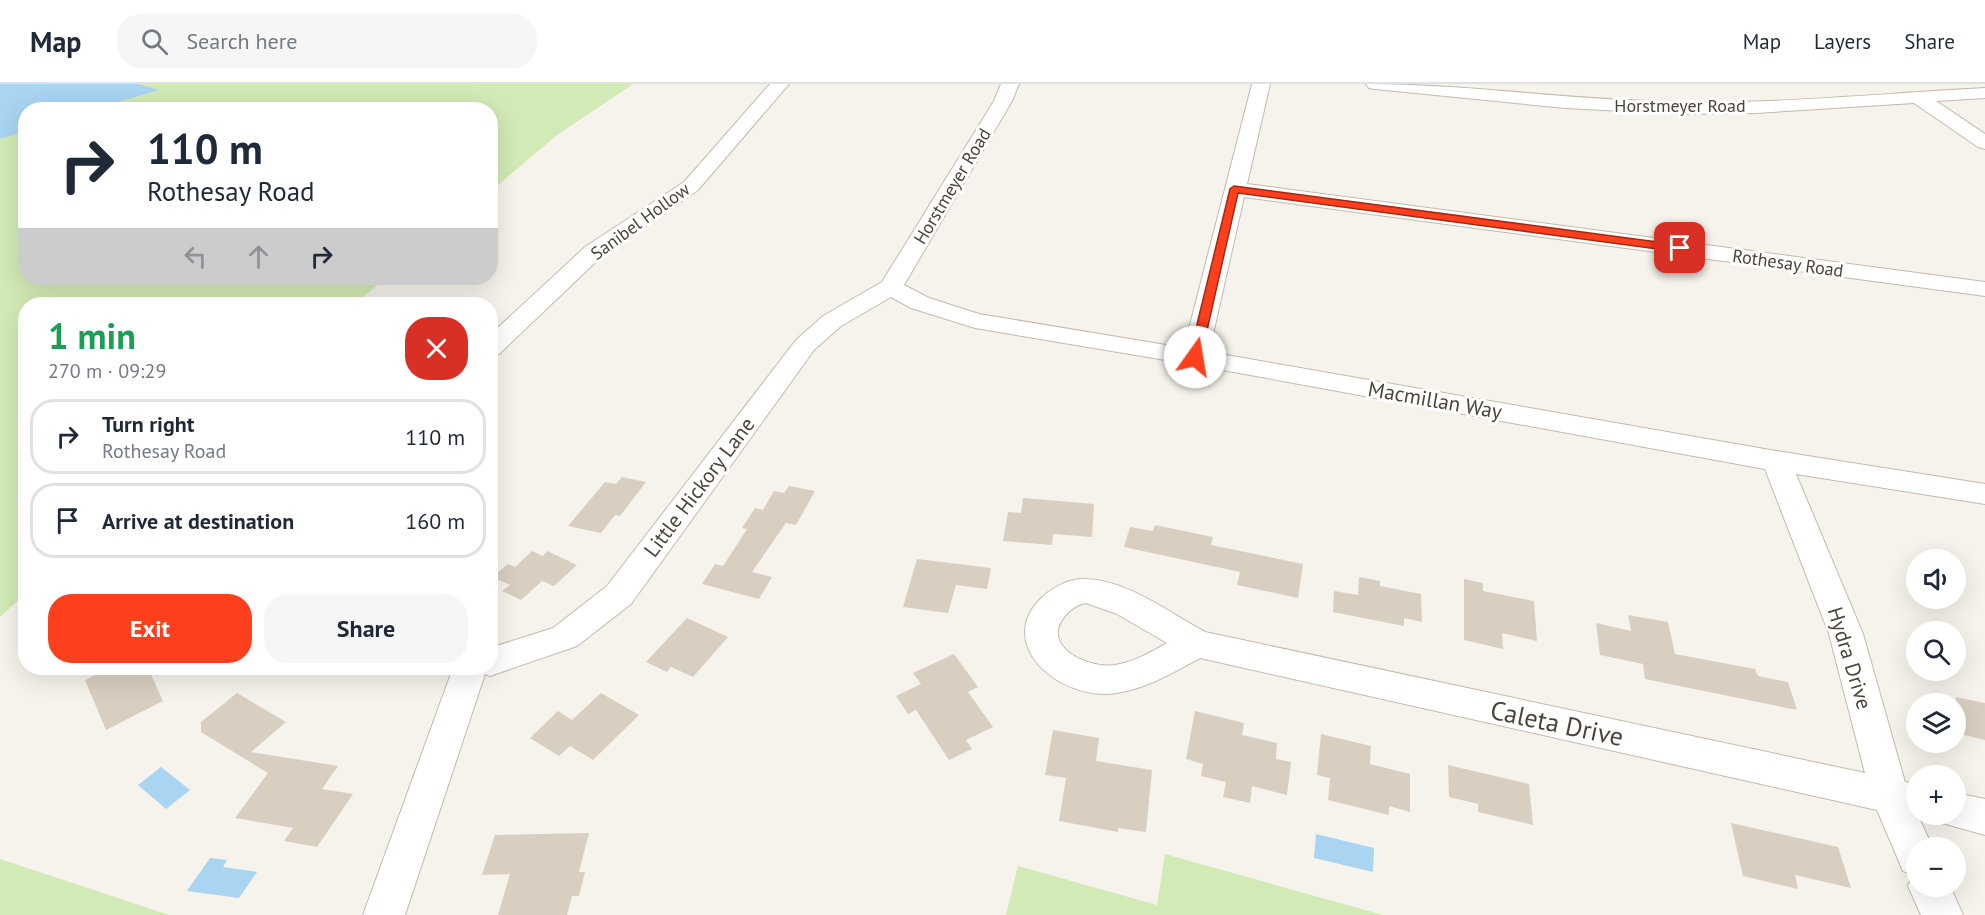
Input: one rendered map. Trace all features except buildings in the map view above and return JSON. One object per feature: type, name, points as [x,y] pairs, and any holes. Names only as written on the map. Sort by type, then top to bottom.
[{"type":"street","name":"Sanibel Hollow","points":[[498,341],[593,252],[691,186],[780,84]]},
{"type":"street","name":"Horstmeyer Road","points":[[891,287],[1003,101],[1010,84]]},
{"type":"street","points":[[1195,357],[1261,84]]},
{"type":"street","name":"Horstmeyer Road","points":[[1375,84],[1560,102],[1681,108],[1985,93]]},
{"type":"street","points":[[1916,96],[1985,143]]},
{"type":"street","name":"Rothesay Road","points":[[1234,189],[1985,289]]},
{"type":"street","name":"Macmillan Way","points":[[891,287],[920,303],[975,321],[1195,357],[1776,461],[1985,495]]},
{"type":"street","name":"Little Hickory Lane","points":[[498,659],[565,637],[619,595],[805,345],[831,321],[891,287]]},
{"type":"street","name":"Hydra Drive","points":[[1776,461],[1846,634],[1904,799],[1912,837]]},
{"type":"street","name":"Caleta Drive","points":[[1197,644],[1904,799]]},
{"type":"street","points":[[384,915],[469,675]]},
{"type":"street","points":[[1966,813],[1985,817]]},
{"type":"street","points":[[1934,897],[1942,915]]},
{"type":"green space","points":[[0,84],[633,84],[557,135],[498,185],[498,102],[18,102],[18,285],[378,285],[363,297],[18,297],[18,600],[0,617]]},
{"type":"green space","points":[[1165,854],[1383,915],[1006,915],[1018,866],[1157,905]]},
{"type":"green space","points":[[0,859],[169,915],[0,915]]},
{"type":"water","points":[[0,84],[138,84],[159,90],[119,102],[18,102],[18,133],[0,139]]},
{"type":"water","points":[[161,767],[190,790],[166,809],[138,785]]},
{"type":"water","points":[[1316,834],[1374,848],[1373,872],[1314,858]]},
{"type":"water","points":[[210,858],[227,860],[223,867],[257,872],[239,898],[187,891]]},
{"type":"route","points":[[1195,357],[1234,189],[1680,248]]}]
